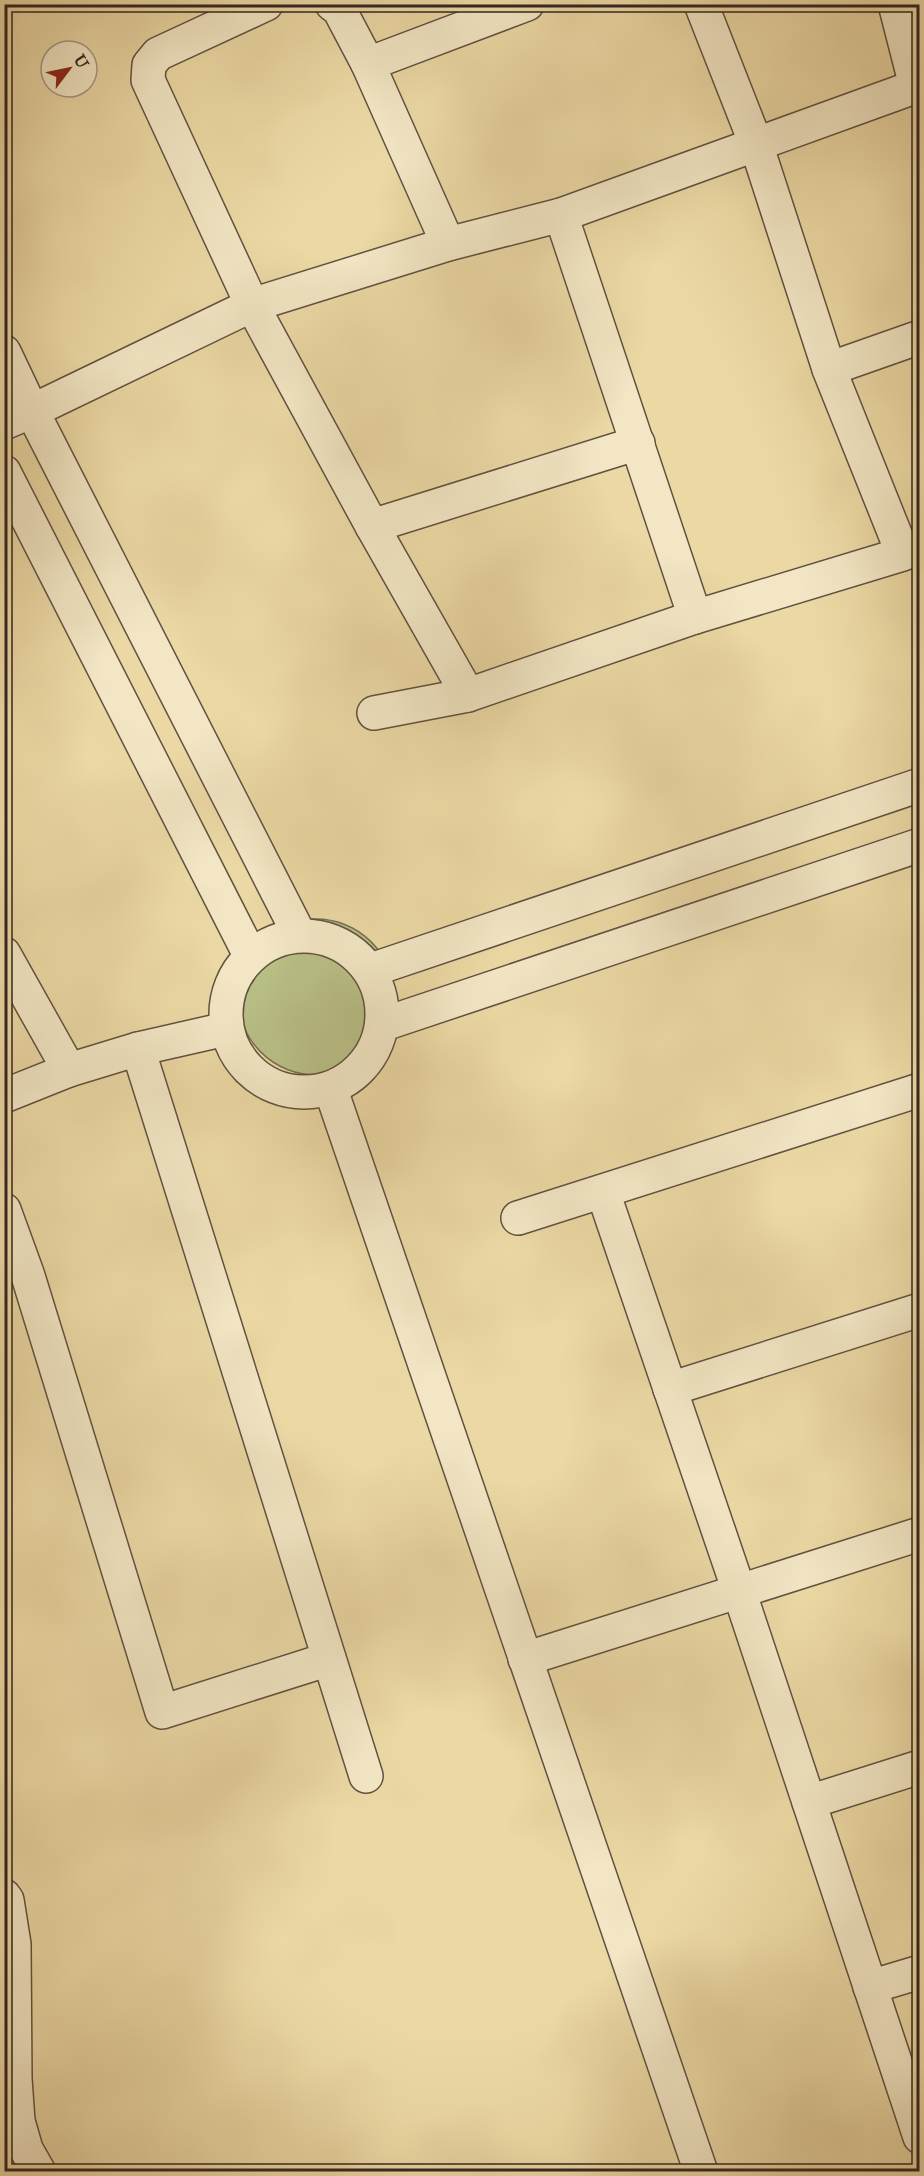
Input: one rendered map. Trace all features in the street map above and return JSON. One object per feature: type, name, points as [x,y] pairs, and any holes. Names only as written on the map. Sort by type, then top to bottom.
[{"type":"street","points":[[266,4],[158,54],[149,65],[148,80],[252,305],[372,526],[468,695]]},
{"type":"street","points":[[332,4],[339,9],[368,64],[448,244]]},
{"type":"street","points":[[368,64],[527,4]]},
{"type":"street","points":[[374,713],[468,695],[695,617],[911,551],[829,369],[756,144],[701,4]]},
{"type":"street","points":[[18,417],[252,305],[448,244],[561,215],[918,86],[896,4]]},
{"type":"street","points":[[561,215],[695,617]]},
{"type":"street","points":[[829,369],[920,337]]},
{"type":"street","points":[[4,352],[18,417],[299,934]]},
{"type":"street","points":[[372,526],[638,443]]},
{"type":"street","points":[[4,472],[250,955]]},
{"type":"street","points":[[371,970],[920,785]]},
{"type":"street","points":[[384,1024],[920,845]]},
{"type":"street","points":[[299,934],[340,942],[371,970],[384,1024],[367,1065],[331,1090],[285,1092],[247,1069],[226,1029],[228,989],[250,955],[273,940],[299,934]]},
{"type":"street","points":[[4,954],[69,1070]]},
{"type":"street","points":[[4,1096],[69,1070],[138,1048],[226,1029]]},
{"type":"street","points":[[138,1048],[366,1776]]},
{"type":"street","points":[[331,1090],[701,2172]]},
{"type":"street","points":[[518,1218],[920,1090]]},
{"type":"street","points":[[603,1192],[739,1591],[920,2137]]},
{"type":"street","points":[[4,1210],[16,1280],[162,1712],[329,1659]]},
{"type":"street","points":[[670,1389],[920,1310]]},
{"type":"street","points":[[525,1659],[920,1534]]},
{"type":"street","points":[[809,1802],[920,1767]]},
{"type":"street","points":[[4,1896],[7,1900],[14,1944],[15,2079],[18,2121],[26,2148],[39,2172]]},
{"type":"street","points":[[870,1987],[920,1972]]},
{"type":"green space","points":[[316,919],[346,925],[371,942],[388,967],[394,997],[388,1027],[371,1052],[346,1069],[316,1075],[286,1069],[261,1052],[244,1027],[238,997],[244,967],[261,942],[286,925]]}]
